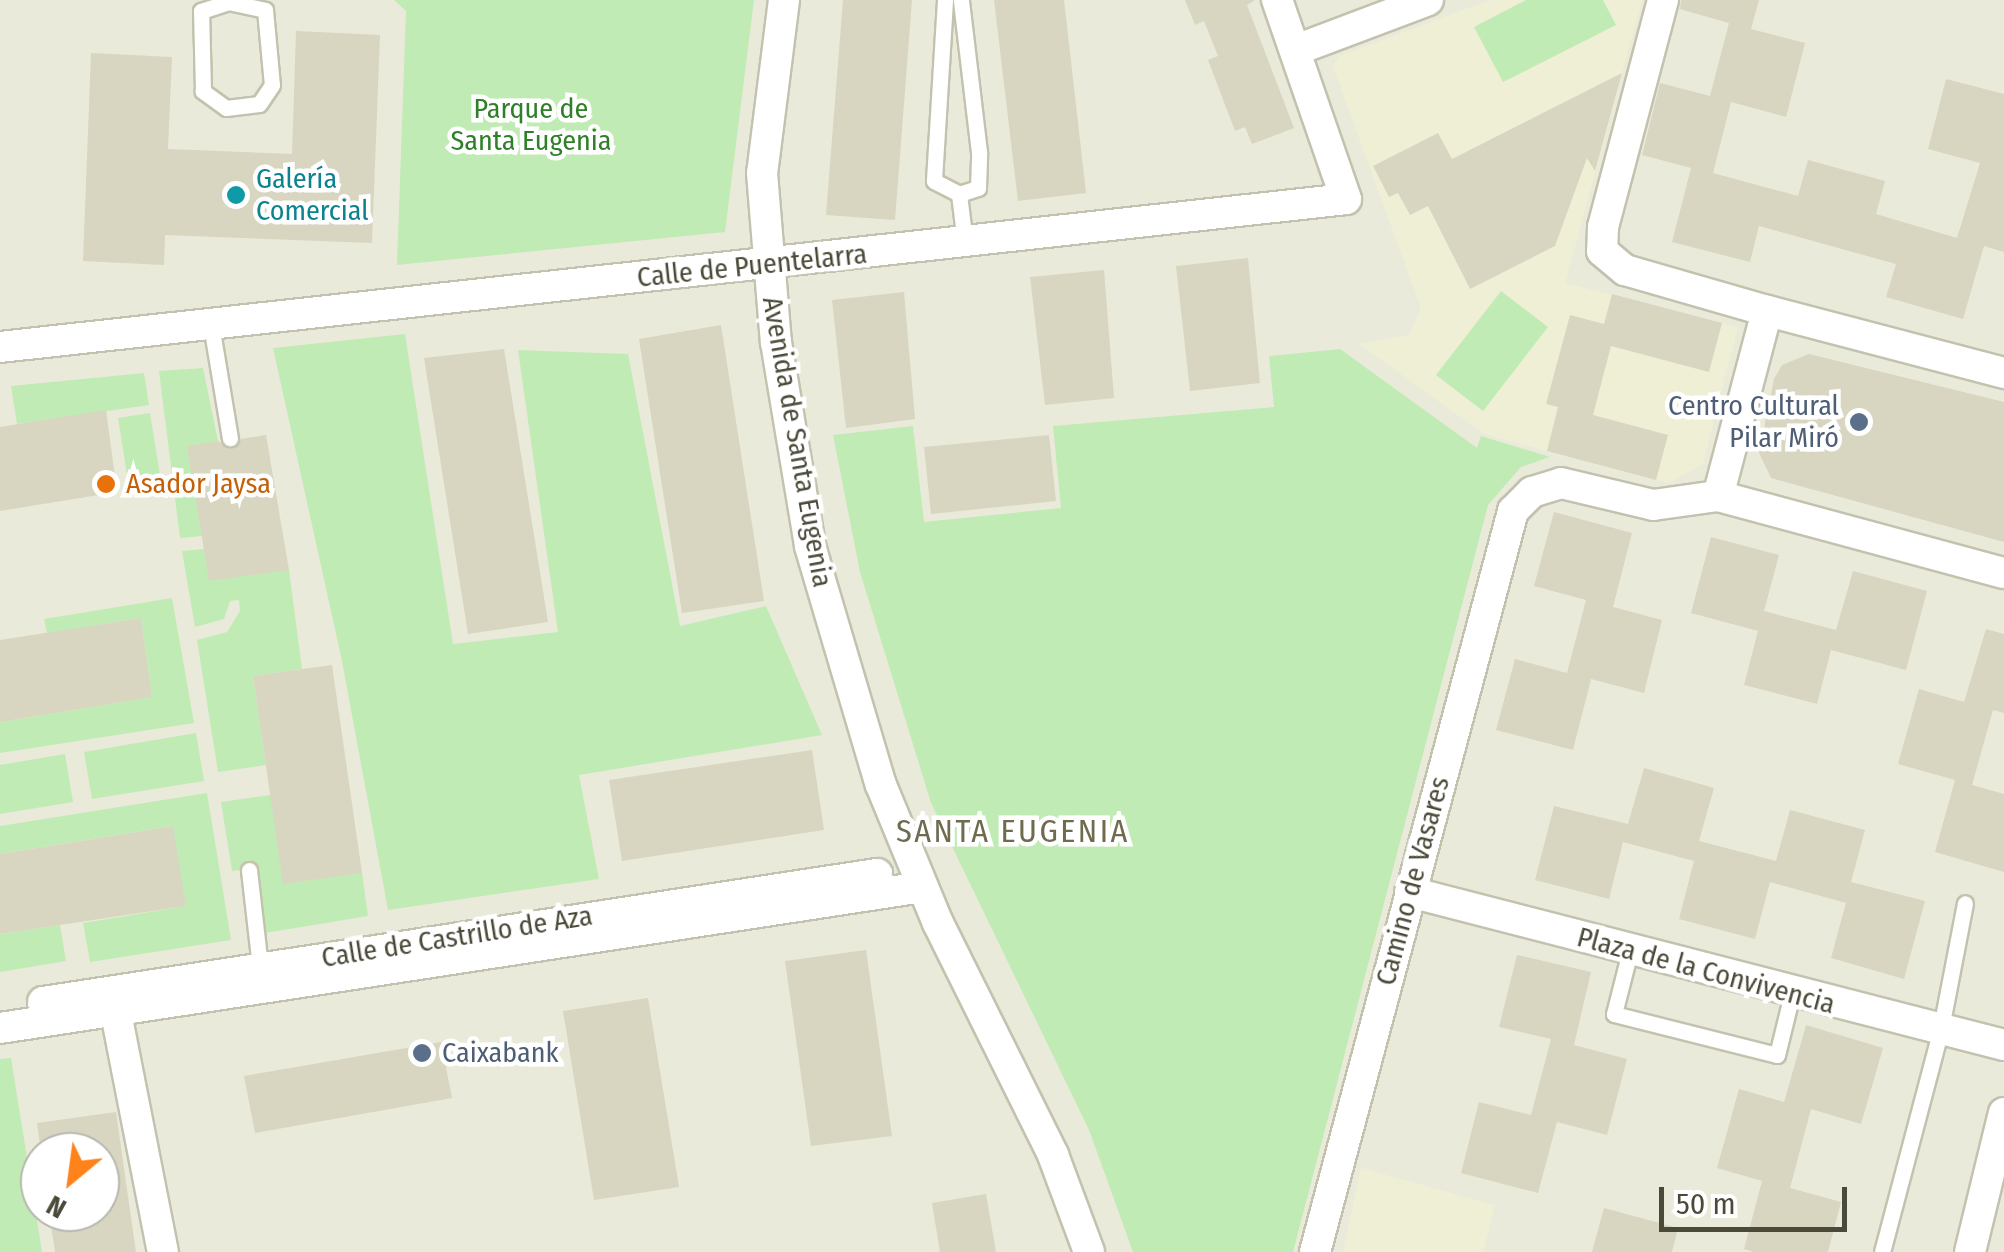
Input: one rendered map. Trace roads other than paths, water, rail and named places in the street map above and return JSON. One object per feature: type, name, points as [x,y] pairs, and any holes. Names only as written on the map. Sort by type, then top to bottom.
[{"type":"street","name":"Avenida de Santa Eugenia","points":[[784,0],[763,152],[767,265],[810,546],[862,730],[918,878],[1048,1144],[1089,1252]]},
{"type":"street","name":"Calle de Puentelarra","points":[[0,347],[1346,199],[1277,0]]},
{"type":"street","points":[[1296,50],[1428,0]]},
{"type":"street","points":[[1663,0],[1602,227],[1602,251],[1625,270],[2004,373]]},
{"type":"street","points":[[1767,311],[1718,496],[2004,573]]},
{"type":"street","name":"Camino de Vasares","points":[[1315,1252],[1513,511],[1532,492],[1561,483],[1653,505],[1718,496]]},
{"type":"street","name":"Calle de Castrillo de Aza","points":[[0,1009],[260,967],[918,878]]},
{"type":"street","name":"Calle de Castrillo de Aza","points":[[0,1028],[918,878]]},
{"type":"street","name":"Plaza de la Convivencia","points":[[1410,892],[1940,1033],[2004,1045]]},
{"type":"street","points":[[116,1012],[163,1252]]},
{"type":"street","points":[[1970,1252],[2004,1114]]},
{"type":"lane","points":[[186,0],[201,11]]},
{"type":"lane","points":[[945,0],[934,181],[959,194],[978,188],[979,152],[961,0]]},
{"type":"lane","points":[[228,2],[265,10],[272,85],[259,104],[226,108],[203,92],[201,11],[228,2]]},
{"type":"lane","points":[[959,194],[965,243]]},
{"type":"lane","points":[[212,325],[230,438]]},
{"type":"lane","points":[[249,870],[260,967]]},
{"type":"lane","points":[[1882,1252],[1940,1033],[1965,903]]},
{"type":"lane","points":[[1630,951],[1614,1014],[1776,1055],[1792,994]]},
{"type":"place","name":"Galería Comercial","points":[[236,195]]},
{"type":"place","name":"Centro Cultural Pilar Miró","points":[[1859,422]]},
{"type":"place","name":"Asador Jaysa","points":[[106,484]]},
{"type":"place","name":"Caixabank","points":[[422,1053]]},
{"type":"district","name":"SANTA EUGENIA","points":[[1013,831]]},
{"type":"park label","name":"Parque de Santa Eugenia","points":[[531,125]]}]
